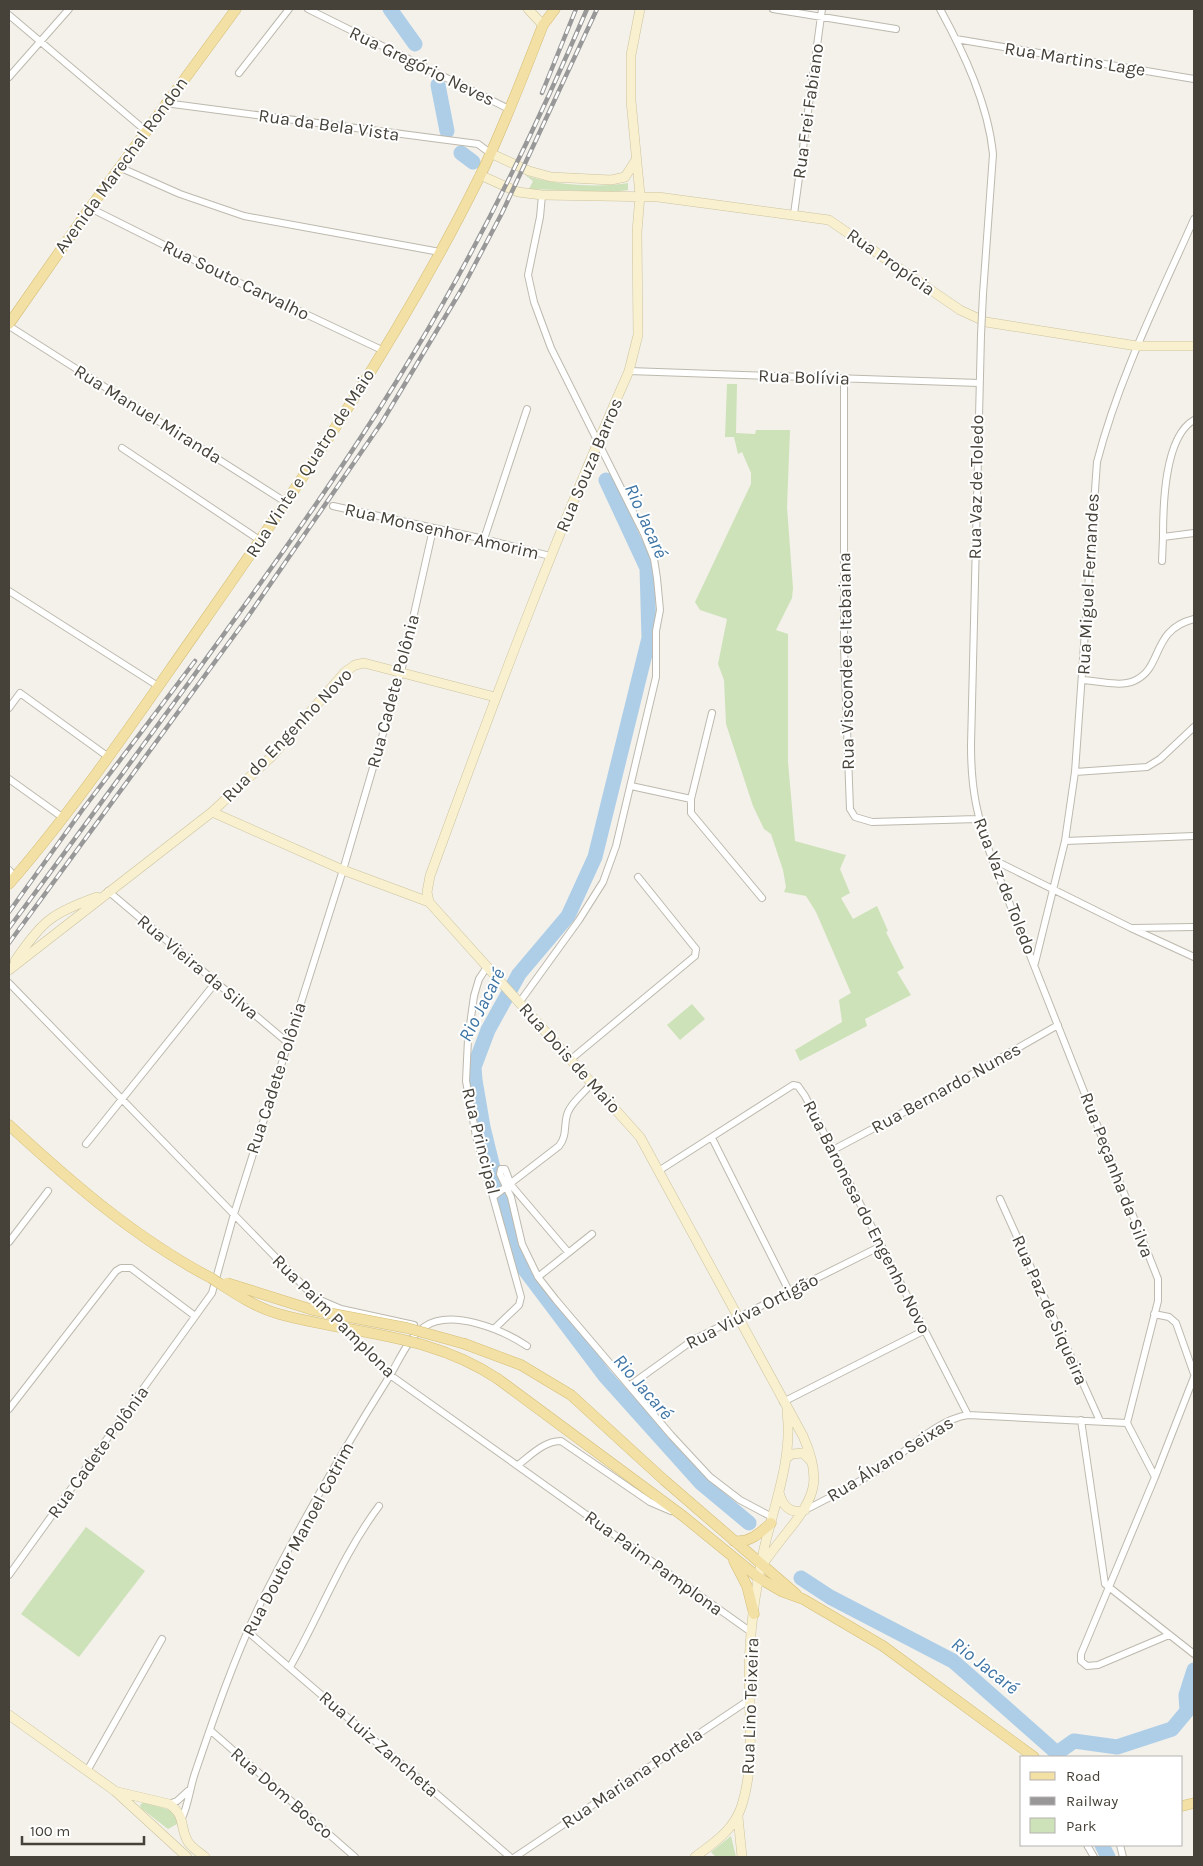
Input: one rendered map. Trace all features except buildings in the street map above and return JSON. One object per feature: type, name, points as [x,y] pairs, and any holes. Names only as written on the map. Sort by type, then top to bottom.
[{"type":"main road","name":"Avenida Marechal Rondon","points":[[9,325],[119,167],[236,9]]},
{"type":"main road","points":[[528,9],[543,25]]},
{"type":"main road","name":"Rua Vinte e Quatro de Maio","points":[[11,877],[62,817],[158,686],[286,503],[384,351],[440,252],[480,175],[543,25],[555,9]]},
{"type":"main road","name":"Rua Souza Barros","points":[[429,902],[427,892],[430,876],[495,697],[550,556],[629,371],[638,335],[637,232],[640,195],[630,101],[631,55],[640,9]]},
{"type":"main road","points":[[490,153],[540,175],[612,180],[625,177],[632,169],[637,158]]},
{"type":"main road","name":"Rua Propícia","points":[[480,175],[518,192],[542,195],[612,197],[640,195],[829,220],[960,310],[979,319],[998,325],[1137,346],[1194,346]]},
{"type":"main road","points":[[639,181],[650,196]]},
{"type":"main road","name":"Rua do Engenho Novo","points":[[9,970],[106,892],[212,812],[271,757],[350,668],[364,663],[495,697]]},
{"type":"main road","name":"Rua Dois de Maio","points":[[212,812],[343,870],[429,902],[640,1137],[660,1170],[785,1406],[803,1436],[813,1463],[816,1482],[805,1510],[762,1564]]},
{"type":"main road","name":"Rua do Engenho Novo","points":[[9,970],[34,933],[52,916],[106,892]]},
{"type":"main road","points":[[9,1127],[91,1198],[163,1251],[212,1278],[246,1300],[270,1310],[404,1338],[463,1358],[498,1379],[683,1516],[759,1578],[781,1591],[803,1599]]},
{"type":"main road","points":[[212,1278],[313,1310],[407,1328],[465,1344],[521,1365],[571,1395],[734,1541],[803,1599],[896,1655],[1033,1756]]},
{"type":"main road","name":"Rua Lino Teixeira","points":[[702,1855],[730,1830],[738,1817],[746,1791],[751,1760],[749,1700],[751,1632],[759,1578],[786,1458],[789,1434],[785,1406]]},
{"type":"main road","points":[[786,1458],[792,1454],[803,1453],[813,1463]]},
{"type":"main road","points":[[779,1490],[781,1499],[790,1510],[798,1512],[805,1510]]},
{"type":"main road","points":[[734,1541],[747,1541],[753,1538],[771,1520]]},
{"type":"main road","points":[[728,1552],[747,1586],[754,1614]]},
{"type":"main road","points":[[9,1715],[115,1792],[166,1835],[188,1857]]},
{"type":"main road","points":[[115,1792],[168,1804],[182,1818],[186,1838],[204,1857]]},
{"type":"main road","points":[[132,1807],[132,1802],[139,1797]]},
{"type":"main road","points":[[738,1817],[742,1857]]},
{"type":"main road","points":[[166,1835],[172,1836],[177,1832],[182,1818]]},
{"type":"street","points":[[9,77],[69,9]]},
{"type":"street","points":[[239,72],[290,9]]},
{"type":"street","name":"Rua Gregório Neves","points":[[308,9],[509,109]]},
{"type":"street","points":[[772,9],[896,28]]},
{"type":"street","name":"Rua Frei Fabiano","points":[[794,214],[822,9]]},
{"type":"street","name":"Rua Vaz de Toledo","points":[[940,9],[956,39],[991,132],[993,154],[980,335],[971,745],[973,787],[978,819],[992,859],[1035,964]]},
{"type":"street","points":[[9,15],[41,40],[146,131]]},
{"type":"street","name":"Rua Martins Lage","points":[[956,39],[1194,79]]},
{"type":"street","name":"Rua da Bela Vista","points":[[165,103],[478,144],[490,153]]},
{"type":"street","points":[[119,167],[180,194],[244,216],[440,252]]},
{"type":"street","points":[[516,999],[579,920],[603,882],[616,846],[656,677],[656,631],[660,610],[654,559],[644,534],[541,327],[528,275],[540,217],[542,195]]},
{"type":"street","name":"Rua Souto Carvalho","points":[[90,208],[242,284],[384,351]]},
{"type":"street","name":"Rua Miguel Fernandes","points":[[1035,964],[1065,841],[1075,772],[1083,680],[1084,621],[1097,462],[1104,436],[1137,346],[1194,219]]},
{"type":"street","name":"Rua Manuel Miranda","points":[[9,325],[286,503]]},
{"type":"street","name":"Rua Bolívia","points":[[629,371],[979,383]]},
{"type":"street","name":"Rua Visconde de Itabaiana","points":[[844,378],[844,648],[850,810],[855,817],[872,822],[978,819]]},
{"type":"street","points":[[484,539],[527,409]]},
{"type":"street","points":[[1162,561],[1164,494],[1171,458],[1184,429],[1194,420]]},
{"type":"street","points":[[122,448],[260,540]]},
{"type":"street","name":"Rua Monsenhor Amorim","points":[[333,506],[484,539],[550,556]]},
{"type":"street","name":"Rua Cadete Polônia","points":[[9,1575],[212,1293],[234,1214],[343,870],[401,672],[433,529]]},
{"type":"street","points":[[1163,537],[1194,533]]},
{"type":"street","points":[[9,591],[158,686]]},
{"type":"street","points":[[1083,680],[1124,683],[1133,681],[1147,670],[1169,632],[1177,625],[1194,620]]},
{"type":"street","points":[[9,708],[20,693],[107,756]]},
{"type":"street","points":[[712,713],[691,799],[692,816],[762,898]]},
{"type":"street","points":[[1075,772],[1147,767],[1160,759],[1194,728]]},
{"type":"street","points":[[9,779],[62,817]]},
{"type":"street","points":[[631,786],[691,799]]},
{"type":"street","points":[[1065,841],[1194,836]]},
{"type":"street","points":[[992,859],[1194,957]]},
{"type":"street","points":[[570,1060],[695,956],[696,949],[638,877]]},
{"type":"street","name":"Rua Vieira da Silva","points":[[106,892],[288,1042]]},
{"type":"street","points":[[1131,928],[1194,927]]},
{"type":"street","name":"Rua Peçanha da Silva","points":[[1035,964],[1158,1279],[1158,1301],[1127,1423]]},
{"type":"street","name":"Rua Principal","points":[[487,967],[479,979],[475,990],[465,1068],[476,1136],[496,1195],[521,1297],[519,1305],[495,1328]]},
{"type":"street","points":[[86,1144],[216,982]]},
{"type":"street","name":"Rua Paim Pamplona","points":[[9,983],[121,1101],[390,1375],[518,1464],[751,1632]]},
{"type":"street","name":"Rua Bernardo Nunes","points":[[833,1150],[934,1096],[1058,1024]]},
{"type":"street","points":[[496,1195],[560,1146],[564,1140],[566,1114],[591,1084]]},
{"type":"street","name":"Rua Baronesa do Engenho Novo","points":[[660,1170],[793,1085],[800,1088],[968,1415]]},
{"type":"street","points":[[712,1138],[790,1292]]},
{"type":"street","points":[[501,1169],[505,1169],[522,1244],[538,1276],[630,1386],[710,1477],[740,1500],[771,1520]]},
{"type":"street","points":[[508,1187],[568,1252]]},
{"type":"street","points":[[9,1242],[48,1191]]},
{"type":"street","name":"Rua Paz de Siqueira","points":[[1000,1198],[1100,1421]]},
{"type":"street","points":[[538,1276],[592,1234]]},
{"type":"street","name":"Rua Viúva Ortigão","points":[[630,1386],[693,1340],[881,1246]]},
{"type":"street","points":[[9,1408],[116,1271],[122,1268],[131,1268],[195,1316]]},
{"type":"street","points":[[315,1297],[341,1309],[422,1328],[445,1320],[495,1328],[527,1346]]},
{"type":"street","points":[[1154,1314],[1169,1317],[1176,1323],[1194,1375],[1155,1477],[1081,1654],[1083,1663],[1098,1666],[1169,1635]]},
{"type":"street","name":"Rua Doutor Manoel Cotrim","points":[[182,1818],[188,1792],[247,1631],[284,1557],[368,1409],[405,1350],[422,1328]]},
{"type":"street","points":[[785,1406],[925,1330]]},
{"type":"street","name":"Rua Álvaro Seixas","points":[[805,1510],[882,1468],[941,1426],[959,1416],[1127,1423]]},
{"type":"street","points":[[1081,1420],[1092,1482],[1103,1572],[1108,1588],[1194,1654]]},
{"type":"street","points":[[1127,1423],[1155,1477]]},
{"type":"street","points":[[518,1464],[551,1442],[561,1441],[650,1502],[683,1516]]},
{"type":"street","points":[[290,1667],[360,1531],[379,1506]]},
{"type":"street","name":"Rua Luiz Zancheta","points":[[247,1631],[510,1857]]},
{"type":"street","points":[[86,1771],[162,1639]]},
{"type":"street","name":"Rua Mariana Portela","points":[[514,1857],[749,1700]]},
{"type":"street","name":"Rua Dom Bosco","points":[[210,1730],[355,1857]]},
{"type":"street","points":[[168,1804],[177,1801],[188,1792]]},
{"type":"street","points":[[1088,1846],[1094,1857]]},
{"type":"green space","points":[[525,175],[576,185],[617,185],[628,183],[628,190],[612,192],[529,189],[533,181]]},
{"type":"green space","points":[[727,384],[737,384],[736,433],[755,434],[756,430],[790,430],[787,507],[793,588],[792,598],[776,630],[788,634],[788,762],[795,841],[846,855],[840,869],[850,893],[841,898],[853,919],[877,906],[888,931],[886,932],[904,968],[897,972],[911,995],[865,1019],[867,1026],[800,1061],[795,1050],[842,1022],[839,1000],[851,993],[816,912],[806,896],[784,892],[786,887],[783,870],[771,834],[764,829],[753,806],[726,724],[724,680],[718,664],[727,619],[700,610],[695,602],[751,484],[751,473],[742,452],[738,454],[734,437],[725,437]]},
{"type":"green space","points":[[692,1004],[705,1019],[680,1040],[667,1025]]},
{"type":"green space","points":[[86,1527],[145,1571],[79,1657],[21,1614]]},
{"type":"green space","points":[[144,1802],[173,1811],[178,1819],[177,1824],[168,1829],[141,1808],[140,1805]]},
{"type":"green space","points":[[731,1836],[736,1857],[716,1857],[711,1852]]},
{"type":"waterway","name":"Rio Jacaré","points":[[390,9],[415,44]]},
{"type":"waterway","name":"Rio Jacaré","points":[[438,85],[447,131]]},
{"type":"waterway","name":"Rio Jacaré","points":[[461,153],[473,162]]},
{"type":"waterway","name":"Rio Jacaré","points":[[606,480],[647,568],[649,638],[595,857],[568,916],[519,974],[488,1030],[474,1067],[475,1080],[483,1127],[506,1221],[522,1266],[605,1376],[701,1483],[749,1523]]},
{"type":"waterway","name":"Rio Jacaré","points":[[801,1578],[830,1597],[953,1661],[1057,1753],[1074,1741],[1117,1747],[1172,1729],[1187,1711],[1186,1695],[1194,1670]]},
{"type":"waterway","name":"Rio Jacaré","points":[[1102,1846],[1108,1857]]},
{"type":"railway","points":[[542,93],[576,9]]},
{"type":"railway","points":[[9,928],[278,559],[389,393],[439,310],[485,226],[528,140],[587,9]]},
{"type":"railway","points":[[9,943],[247,618],[382,422],[463,287],[502,213],[597,9]]},
{"type":"railway","points":[[9,912],[83,809],[195,661]]}]
